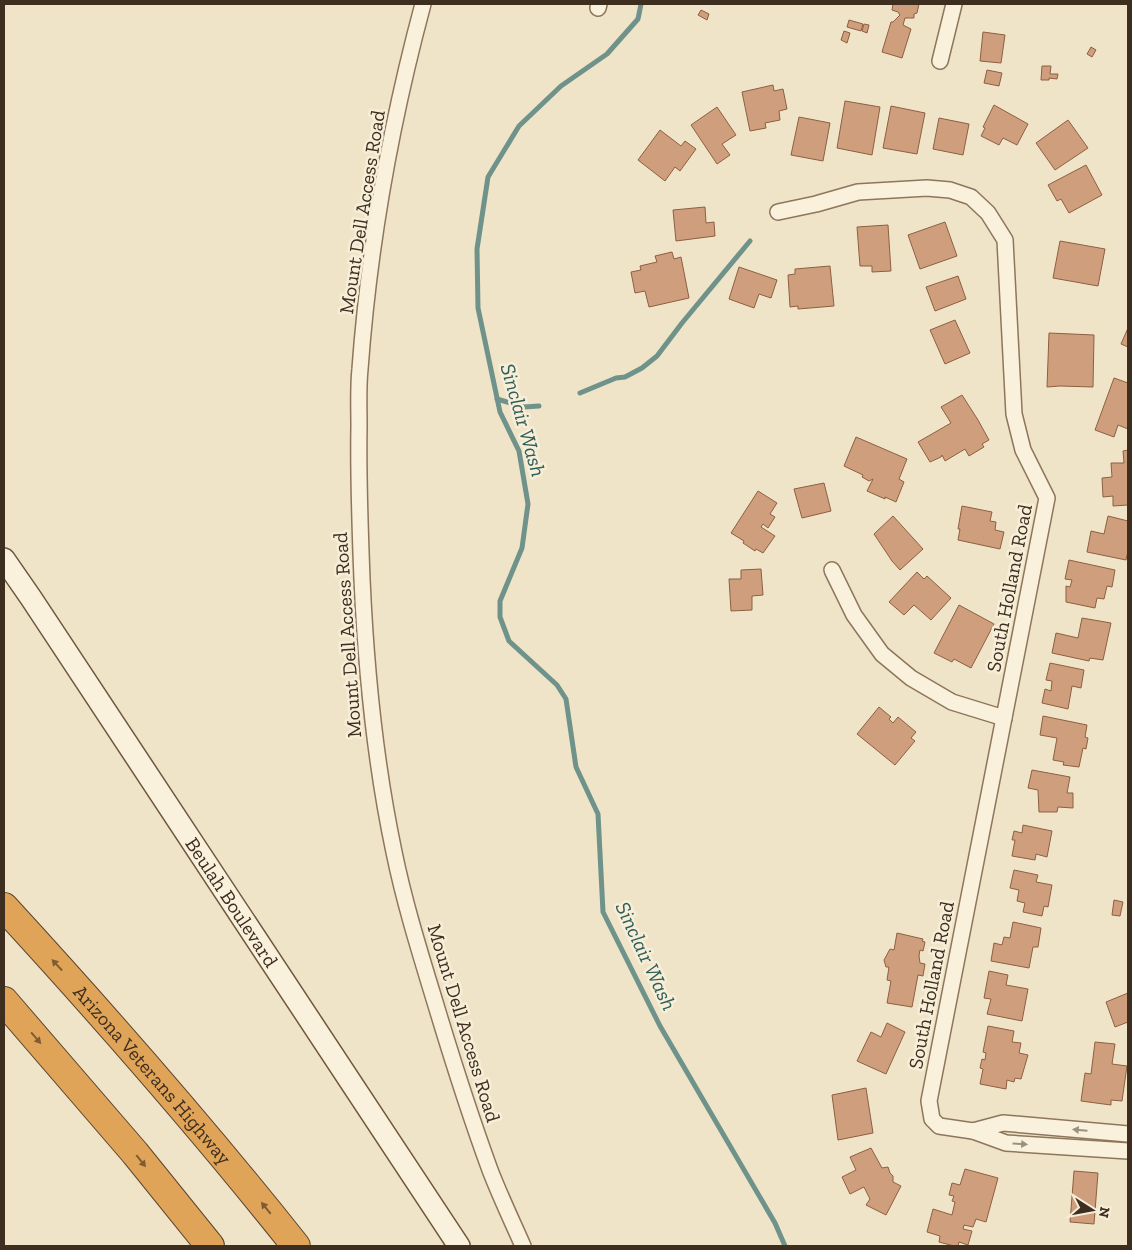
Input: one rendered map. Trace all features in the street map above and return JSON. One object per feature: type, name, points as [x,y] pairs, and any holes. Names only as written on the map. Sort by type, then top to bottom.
[{"type":"highway","name":"Arizona Veterans Highway","points":[[4,907],[82,992],[179,1103],[296,1246]]},
{"type":"highway","points":[[4,1001],[128,1146],[210,1246]]},
{"type":"main road","name":"Beulah Boulevard","points":[[4,560],[42,614],[459,1246]]},
{"type":"street","name":"Mount Dell Access Road","points":[[423,4],[404,78],[380,203],[372,251],[360,371],[358,495],[365,638],[372,722],[382,789],[407,906],[423,965],[460,1082],[491,1171],[523,1246]]},
{"type":"street","points":[[940,61],[954,4]]},
{"type":"street","name":"South Holland Road","points":[[778,212],[858,192],[927,188],[950,190],[971,197],[988,213],[1005,240],[1014,414],[1023,450],[1046,498],[929,1101],[932,1119],[939,1126],[973,1131],[1006,1143],[1128,1151]]},
{"type":"street","points":[[832,570],[854,615],[882,654],[911,678],[952,702],[1004,718]]},
{"type":"street","name":"South Holland Road","points":[[973,1131],[1003,1124],[1128,1134]]},
{"type":"building","points":[[893,4],[919,4],[914,18],[905,18],[903,25],[911,29],[902,58],[882,52],[891,22],[900,15],[892,10]]},
{"type":"building","points":[[701,10],[709,14],[707,20],[698,15]]},
{"type":"building","points":[[849,20],[863,24],[861,31],[847,27]]},
{"type":"building","points":[[864,24],[869,25],[867,33],[862,31]]},
{"type":"building","points":[[844,31],[850,33],[847,43],[841,40]]},
{"type":"building","points":[[983,32],[1005,35],[1001,63],[980,61]]},
{"type":"building","points":[[1091,47],[1096,50],[1092,57],[1087,54]]},
{"type":"building","points":[[1042,66],[1051,66],[1050,74],[1058,74],[1057,79],[1041,80]]},
{"type":"building","points":[[987,70],[1002,73],[999,86],[984,83]]},
{"type":"building","points":[[773,85],[774,91],[783,89],[787,109],[779,111],[780,120],[765,123],[766,128],[750,131],[742,92]]},
{"type":"building","points":[[845,101],[880,107],[872,155],[837,148]]},
{"type":"building","points":[[994,105],[1028,124],[1017,145],[1003,138],[999,145],[981,136],[985,128],[983,127]]},
{"type":"building","points":[[891,106],[925,113],[917,154],[883,148]]},
{"type":"building","points":[[717,107],[736,135],[722,144],[730,155],[717,164],[691,125]]},
{"type":"building","points":[[799,117],[830,123],[823,161],[791,155]]},
{"type":"building","points":[[939,118],[969,124],[963,155],[933,149]]},
{"type":"building","points":[[1068,120],[1088,148],[1055,170],[1036,143]]},
{"type":"building","points":[[660,130],[681,146],[685,141],[696,149],[680,171],[675,167],[665,181],[638,160]]},
{"type":"building","points":[[1086,165],[1102,195],[1069,213],[1061,199],[1057,201],[1048,185]]},
{"type":"building","points":[[705,207],[706,223],[714,222],[715,236],[676,241],[673,210]]},
{"type":"building","points":[[945,222],[957,256],[920,269],[908,235]]},
{"type":"building","points":[[888,225],[891,271],[872,272],[872,266],[860,266],[857,227]]},
{"type":"building","points":[[1060,241],[1105,249],[1098,286],[1053,278]]},
{"type":"building","points":[[672,252],[674,259],[681,257],[689,298],[649,307],[645,291],[635,293],[631,272],[641,270],[640,266],[657,262],[655,256]]},
{"type":"building","points":[[830,266],[834,306],[798,309],[798,306],[790,307],[788,275],[795,274],[795,269]]},
{"type":"building","points":[[739,267],[777,280],[771,298],[759,294],[754,308],[729,299]]},
{"type":"building","points":[[958,276],[966,299],[935,311],[926,287]]},
{"type":"building","points":[[955,320],[970,353],[945,364],[930,330]]},
{"type":"building","points":[[1128,328],[1128,347],[1121,344]]},
{"type":"building","points":[[1049,333],[1094,335],[1093,387],[1047,387]]},
{"type":"building","points":[[1114,378],[1128,383],[1128,429],[1118,425],[1114,437],[1095,430]]},
{"type":"building","points":[[962,395],[989,440],[982,444],[984,447],[969,456],[965,449],[945,461],[942,455],[930,462],[918,442],[951,423],[941,407]]},
{"type":"building","points":[[856,437],[907,459],[899,479],[904,482],[896,502],[867,491],[873,479],[869,481],[862,477],[863,475],[844,466]]},
{"type":"building","points":[[1128,450],[1128,505],[1113,506],[1113,496],[1103,497],[1102,478],[1112,477],[1111,463],[1124,463],[1123,451]]},
{"type":"building","points":[[824,483],[831,511],[802,518],[794,489]]},
{"type":"building","points":[[758,491],[777,503],[770,514],[775,517],[768,528],[763,524],[761,527],[775,536],[763,553],[756,549],[755,551],[731,533]]},
{"type":"building","points":[[962,506],[992,512],[990,521],[996,522],[995,530],[1004,532],[1000,549],[958,540]]},
{"type":"building","points":[[893,516],[923,549],[900,570],[874,534]]},
{"type":"building","points":[[1108,516],[1128,521],[1128,551],[1126,560],[1087,552],[1091,531],[1104,534]]},
{"type":"building","points":[[1069,560],[1115,570],[1112,587],[1107,586],[1104,599],[1097,598],[1095,608],[1066,602],[1066,586],[1070,587],[1072,580],[1065,579]]},
{"type":"building","points":[[761,569],[763,595],[752,596],[752,610],[731,611],[729,579],[741,579],[741,570]]},
{"type":"building","points":[[917,572],[924,579],[927,576],[951,598],[931,620],[914,605],[904,615],[889,602]]},
{"type":"building","points":[[959,605],[994,624],[971,668],[954,659],[952,662],[934,653]]},
{"type":"building","points":[[1082,618],[1111,623],[1103,660],[1090,658],[1089,661],[1052,653],[1056,633],[1078,638]]},
{"type":"building","points":[[1050,663],[1084,670],[1081,688],[1072,686],[1068,709],[1042,703],[1045,689],[1051,691],[1052,681],[1046,680]]},
{"type":"building","points":[[879,707],[891,717],[889,719],[893,723],[898,717],[916,732],[911,738],[915,741],[895,765],[857,734]]},
{"type":"building","points":[[1043,716],[1087,725],[1085,737],[1088,738],[1086,749],[1083,748],[1079,767],[1063,765],[1064,762],[1053,760],[1057,738],[1040,735]]},
{"type":"building","points":[[1032,770],[1070,777],[1067,793],[1073,793],[1073,808],[1058,807],[1057,812],[1039,812],[1038,790],[1028,788]]},
{"type":"building","points":[[1023,825],[1052,831],[1047,857],[1036,854],[1035,860],[1012,856],[1015,840],[1012,840],[1014,831],[1022,833]]},
{"type":"building","points":[[1014,870],[1038,875],[1036,882],[1052,885],[1048,907],[1044,906],[1042,916],[1023,912],[1025,903],[1017,901],[1019,890],[1010,888]]},
{"type":"building","points":[[1114,900],[1123,902],[1120,916],[1112,915]]},
{"type":"building","points":[[1013,922],[1041,928],[1038,947],[1033,947],[1029,968],[991,961],[994,943],[1002,945],[1004,937],[1010,938]]},
{"type":"building","points":[[897,933],[923,939],[922,941],[925,942],[923,951],[920,950],[919,956],[920,963],[925,964],[923,976],[918,975],[912,1007],[887,1003],[891,981],[887,980],[889,967],[886,967],[884,960],[890,949],[894,950]]},
{"type":"building","points":[[989,971],[1008,975],[1006,985],[1028,989],[1022,1021],[987,1014],[991,999],[984,998]]},
{"type":"building","points":[[1128,993],[1128,1022],[1115,1027],[1106,1002]]},
{"type":"building","points":[[887,1023],[905,1032],[886,1074],[857,1061],[871,1032],[881,1037]]},
{"type":"building","points":[[988,1026],[1014,1031],[1012,1042],[1021,1043],[1019,1053],[1028,1055],[1021,1079],[1015,1078],[1014,1082],[1007,1080],[1006,1089],[980,1084],[983,1069],[980,1068],[982,1059],[985,1060],[986,1053],[983,1052]]},
{"type":"building","points":[[1095,1042],[1115,1044],[1112,1064],[1127,1066],[1122,1101],[1111,1100],[1111,1105],[1081,1101],[1085,1073],[1091,1074]]},
{"type":"building","points":[[866,1088],[873,1133],[838,1140],[832,1095]]},
{"type":"building","points":[[871,1148],[882,1168],[888,1167],[893,1176],[893,1182],[901,1186],[886,1215],[866,1205],[870,1199],[864,1187],[850,1194],[842,1177],[856,1170],[850,1157]]},
{"type":"building","points":[[965,1169],[998,1178],[986,1222],[976,1219],[973,1227],[964,1225],[963,1229],[972,1231],[968,1245],[959,1242],[958,1246],[954,1246],[939,1242],[940,1236],[927,1232],[933,1209],[952,1215],[955,1202],[952,1201],[954,1196],[949,1195],[952,1183],[960,1185]]},
{"type":"building","points":[[1074,1171],[1098,1173],[1094,1224],[1070,1222]]},
{"type":"waterway","name":"Sinclair Wash","points":[[641,4],[638,19],[607,54],[561,86],[519,126],[488,177],[477,249],[478,308],[500,412],[519,451],[528,504],[522,548],[500,601],[500,617],[509,641],[557,685],[566,699],[576,767],[598,814],[603,912],[660,1026],[775,1223],[785,1246]]},
{"type":"waterway","points":[[580,393],[616,378],[625,377],[642,368],[657,356],[750,241]]},
{"type":"waterway","points":[[497,399],[524,407],[539,406]]}]
